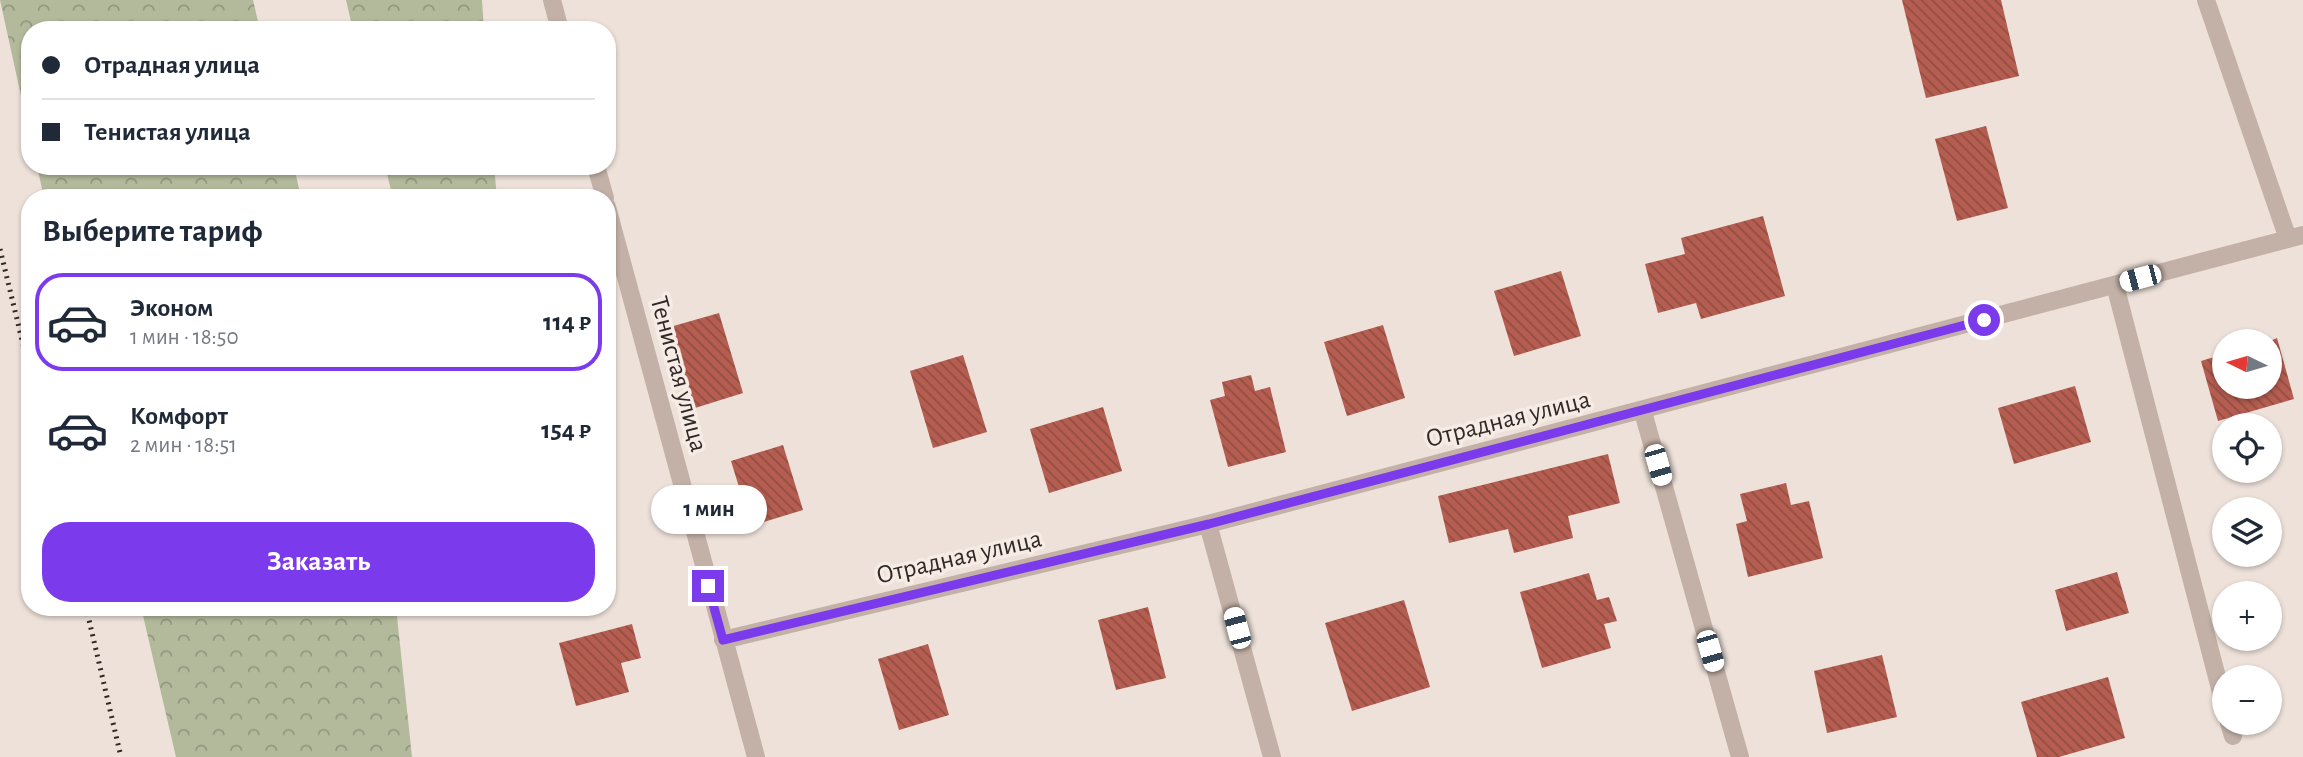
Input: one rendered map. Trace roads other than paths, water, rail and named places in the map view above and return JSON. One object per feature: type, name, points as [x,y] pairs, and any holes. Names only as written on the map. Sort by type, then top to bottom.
[{"type":"street","points":[[552,0],[558,21]]},
{"type":"street","points":[[2206,0],[2296,237]]},
{"type":"street","name":"Отрадная улица","points":[[723,640],[1209,524],[1643,412],[2296,237]]},
{"type":"street","name":"Тенистая улица","points":[[616,241],[757,757]]},
{"type":"street","points":[[2115,285],[2214,665]]},
{"type":"street","points":[[1643,412],[1740,757]]},
{"type":"street","points":[[1209,524],[1272,757]]},
{"type":"railway","points":[[0,249],[21,336]]},
{"type":"railway","points":[[88,616],[121,757]]}]
